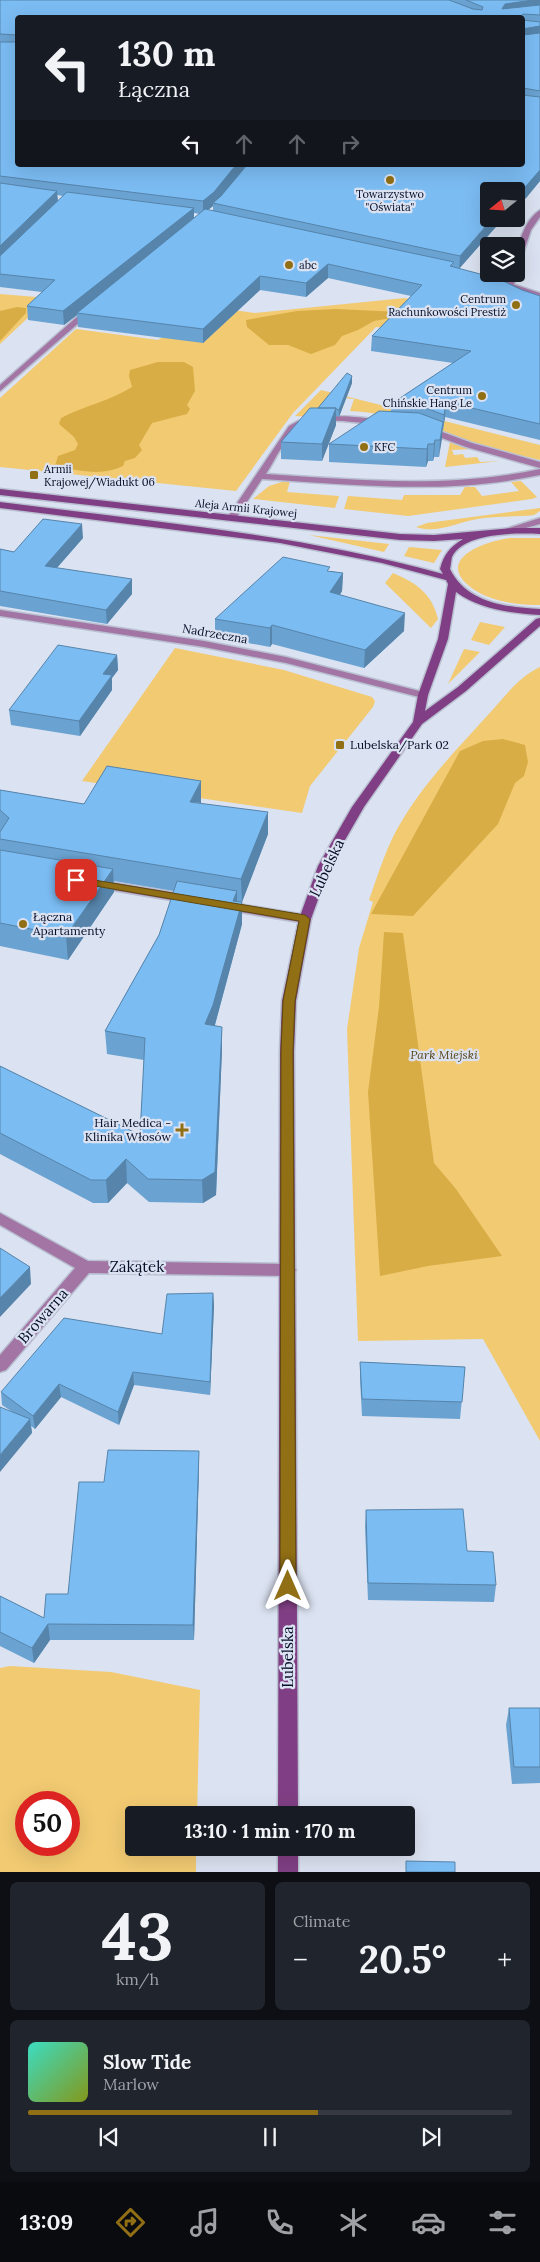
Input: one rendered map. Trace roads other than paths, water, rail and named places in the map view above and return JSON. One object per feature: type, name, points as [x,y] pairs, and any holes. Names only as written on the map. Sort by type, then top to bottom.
[{"type":"main road","name":"Aleja Armii Krajowej","points":[[0,492],[420,538],[489,534]]},
{"type":"main road","points":[[0,506],[272,539],[383,560],[450,581],[471,597],[488,604],[540,612]]},
{"type":"main road","points":[[489,534],[504,531],[540,531]]},
{"type":"main road","name":"Lubelska","points":[[418,722],[423,695],[443,639],[450,581],[445,565],[450,553],[469,540],[489,534]]},
{"type":"main road","name":"Lubelska","points":[[288,1806],[287,1052],[289,1010],[305,919],[324,866],[358,807],[418,722],[462,690],[540,621]]},
{"type":"main road","points":[[288,1856],[288,1872]]},
{"type":"street","points":[[525,238],[540,212]]},
{"type":"street","points":[[501,282],[540,295]]},
{"type":"street","points":[[0,389],[101,301]]},
{"type":"street","points":[[232,518],[292,428],[304,421],[320,419],[389,424]]},
{"type":"street","points":[[420,426],[469,445],[540,464]]},
{"type":"street","points":[[259,476],[419,484],[486,482],[540,472]]},
{"type":"street","points":[[504,531],[540,521]]},
{"type":"street","name":"Nadrzeczna","points":[[0,613],[204,644],[286,660],[423,695]]},
{"type":"street","points":[[86,882],[305,919]]},
{"type":"street","name":"Zakątek","points":[[0,1218],[85,1267],[288,1270]]},
{"type":"street","name":"Browarna","points":[[0,1366],[85,1267]]},
{"type":"place","name":"Towarzystwo \"Oświata\"","points":[[390,180]]},
{"type":"place","name":"abc","points":[[289,265]]},
{"type":"place","name":"Centrum Rachunkowości Prestiż","points":[[516,305]]},
{"type":"place","name":"Centrum Chińskie Hang Le","points":[[482,396]]},
{"type":"place","name":"KFC","points":[[364,447]]},
{"type":"place","name":"Armii Krajowej/Wiadukt 06","points":[[34,475]]},
{"type":"place","name":"Lubelska/Park 02","points":[[340,745]]},
{"type":"place","name":"Łączna Apartamenty","points":[[23,924]]},
{"type":"place","name":"Hair Medica - Klinika Włosów","points":[[182,1130]]},
{"type":"park label","name":"Park Miejski","points":[[444,1055]]}]
